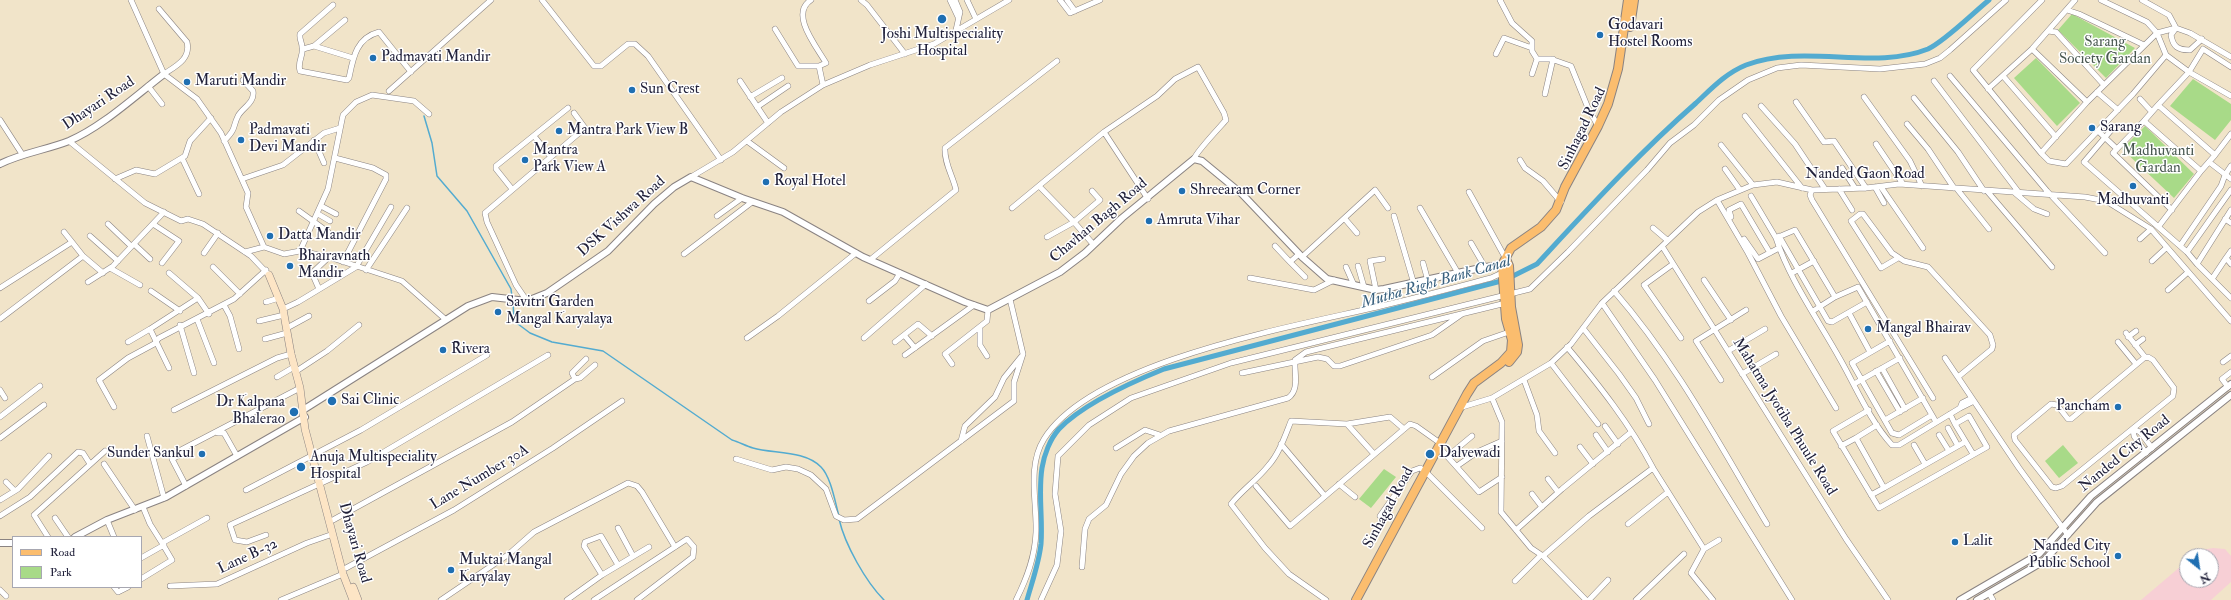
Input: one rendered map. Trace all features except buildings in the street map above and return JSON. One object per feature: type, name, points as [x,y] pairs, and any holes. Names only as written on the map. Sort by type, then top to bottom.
[{"type":"main road","name":"Sinhagad Road","points":[[1562,199],[1565,187],[1598,126],[1608,104],[1618,70],[1628,0]]},
{"type":"main road","name":"Sinhagad Road","points":[[1356,600],[1439,444],[1471,389],[1489,378],[1512,359],[1518,349],[1514,330],[1509,318],[1505,267],[1515,245],[1531,235],[1548,220],[1569,190],[1581,169],[1614,101],[1626,53],[1634,0]]},
{"type":"main road","name":"Dhayari Road","points":[[267,272],[279,298],[283,312],[314,455],[333,520],[353,600]]},
{"type":"main road","name":"Dhayari Road","points":[[322,484],[332,534],[345,571],[358,600]]},
{"type":"street","points":[[131,0],[164,74],[197,99],[211,118],[224,141],[248,193],[246,206],[264,247]]},
{"type":"street","points":[[389,91],[491,0]]},
{"type":"street","points":[[542,0],[594,66],[601,66],[628,44],[636,44],[648,56],[721,160]]},
{"type":"street","points":[[775,29],[798,66],[819,66],[826,62],[805,25],[801,13],[803,2],[811,0]]},
{"type":"street","points":[[861,0],[867,5],[905,54]]},
{"type":"street","points":[[950,0],[958,17]]},
{"type":"street","points":[[955,0],[960,12],[956,30]]},
{"type":"street","points":[[967,0],[976,19]]},
{"type":"street","name":"DSK Vishwa Road","points":[[524,301],[546,293],[597,260],[608,251],[654,204],[674,187],[721,160],[747,141],[781,112],[823,85],[870,65],[934,44],[1009,0]]},
{"type":"street","points":[[1060,0],[1070,13],[1100,0]]},
{"type":"street","points":[[1067,0],[1075,11]]},
{"type":"street","points":[[1500,0],[1512,23],[1532,41],[1532,48],[1537,59],[1532,74]]},
{"type":"street","points":[[1295,360],[1306,352],[1464,313],[1507,299],[1530,289],[1538,283],[1647,170],[1670,143],[1694,125],[1719,100],[1748,80],[1777,68],[1801,65],[1880,68],[1934,61],[1950,50],[2006,0]]},
{"type":"street","points":[[2042,0],[1973,70],[2049,161],[2066,164],[2118,110],[2166,55]]},
{"type":"street","points":[[1988,89],[2032,49],[2075,0]]},
{"type":"street","points":[[2101,0],[2147,22],[2157,33],[2166,55],[2189,72],[2231,96]]},
{"type":"street","points":[[2142,0],[2169,15],[2176,28]]},
{"type":"street","points":[[333,5],[300,34],[299,38],[303,49],[298,63],[300,70],[345,81],[349,78],[354,52],[360,44],[379,32],[411,72]]},
{"type":"street","points":[[159,9],[187,42],[189,48],[185,60],[164,74]]},
{"type":"street","points":[[2067,10],[2144,45]]},
{"type":"street","points":[[303,49],[314,46],[345,20]]},
{"type":"street","points":[[2041,153],[2097,92],[2157,33],[2176,28],[2202,39],[2231,57]]},
{"type":"street","points":[[2176,28],[2171,35],[2172,42],[2178,49],[2190,50],[2202,39]]},
{"type":"street","points":[[2048,31],[2056,32],[2104,85]]},
{"type":"street","points":[[1496,54],[1504,38],[1532,48]]},
{"type":"street","points":[[314,46],[353,58]]},
{"type":"street","points":[[2032,49],[2088,102]]},
{"type":"street","points":[[2172,210],[2113,153],[2189,72],[2203,49],[2231,67]]},
{"type":"street","points":[[1537,59],[1553,59],[1571,66],[1588,108],[1598,126]]},
{"type":"street","points":[[1546,94],[1553,59]]},
{"type":"street","points":[[870,260],[956,190],[953,177],[944,158],[945,148],[1057,61]]},
{"type":"street","points":[[819,66],[823,85]]},
{"type":"street","points":[[1012,208],[1104,132],[1157,96],[1175,79],[1198,68],[1224,113],[1226,120],[1208,142],[1195,154],[1194,159],[1202,161],[1242,194],[1301,256],[1327,279],[1376,290],[1414,284],[1485,267],[1505,267]]},
{"type":"street","name":"Dhayari Road","points":[[0,164],[22,154],[69,141],[94,126],[164,74]]},
{"type":"street","points":[[1950,76],[2052,195],[2105,254]]},
{"type":"street","points":[[2003,76],[2056,138]]},
{"type":"street","points":[[750,97],[782,78]]},
{"type":"street","points":[[224,141],[235,130],[239,115],[253,98],[253,91],[243,80]]},
{"type":"street","points":[[740,81],[768,123]]},
{"type":"street","points":[[1934,81],[2018,194],[2034,209],[2047,214]]},
{"type":"street","points":[[148,86],[162,104]]},
{"type":"street","points":[[757,107],[788,86]]},
{"type":"street","points":[[2097,92],[2118,110]]},
{"type":"street","points":[[300,251],[328,189],[343,115],[356,102],[372,95],[414,101],[429,114]]},
{"type":"street","points":[[1864,97],[1910,162],[1922,186]]},
{"type":"street","points":[[1914,98],[1958,152],[1985,191],[2052,267]]},
{"type":"street","points":[[2140,99],[2152,112]]},
{"type":"street","points":[[1796,102],[1824,142],[1834,141],[1866,188]]},
{"type":"street","points":[[2158,105],[2215,155]]},
{"type":"street","points":[[1761,106],[1795,144],[1825,189]]},
{"type":"street","points":[[512,189],[496,166],[568,108]]},
{"type":"street","points":[[524,301],[485,216],[487,210],[585,128],[574,113]]},
{"type":"street","points":[[1745,116],[1802,188]]},
{"type":"street","points":[[115,179],[136,170],[155,174],[182,158],[187,153],[190,141],[211,118]]},
{"type":"street","points":[[0,120],[22,154]]},
{"type":"street","points":[[2144,121],[2201,171]]},
{"type":"street","points":[[1907,124],[1928,149],[1955,189],[1989,230]]},
{"type":"street","points":[[242,179],[283,166],[324,133],[340,128]]},
{"type":"street","points":[[2113,128],[2084,162],[2159,226],[2180,246],[2188,249],[2196,264],[2231,298]]},
{"type":"street","points":[[2098,131],[2117,149]]},
{"type":"street","points":[[1104,132],[1148,199]]},
{"type":"street","points":[[2159,226],[2231,134]]},
{"type":"street","points":[[534,136],[551,157]]},
{"type":"street","points":[[314,140],[324,163]]},
{"type":"street","points":[[69,141],[145,203],[181,221],[188,219],[203,224],[245,252],[267,272],[224,305],[209,314],[180,326],[159,338],[156,342],[128,358],[99,380],[114,407]]},
{"type":"street","points":[[747,141],[784,168]]},
{"type":"street","points":[[1876,144],[1903,184]]},
{"type":"street","points":[[1721,146],[1753,185]]},
{"type":"street","points":[[182,158],[199,194]]},
{"type":"street","points":[[335,158],[373,168],[386,175],[386,179],[343,262]]},
{"type":"street","name":"Chavhan Bagh Road","points":[[988,310],[1060,272],[1194,159]]},
{"type":"street","points":[[1520,160],[1525,168],[1543,181],[1562,199]]},
{"type":"street","points":[[2209,162],[2231,179]]},
{"type":"street","points":[[2180,246],[2221,186],[2225,174],[2231,166]]},
{"type":"street","points":[[1842,168],[1855,188]]},
{"type":"street","points":[[1725,169],[1740,190]]},
{"type":"street","points":[[691,177],[752,202],[783,212],[870,260],[988,310],[988,321],[980,329],[945,354],[952,364]]},
{"type":"street","name":"Nanded Gaon Road","points":[[1459,408],[1492,398],[1551,363],[1583,328],[1602,303],[1698,212],[1718,200],[1753,185],[1777,182],[1812,190],[1866,188],[1903,184],[2018,194],[2085,197],[2106,200],[2151,229],[2187,273],[2231,322]]},
{"type":"street","points":[[1039,186],[1093,244]]},
{"type":"street","points":[[1881,186],[1923,248]]},
{"type":"street","points":[[1875,187],[1884,203]]},
{"type":"street","points":[[1839,189],[1852,210]]},
{"type":"street","points":[[1290,262],[1301,256],[1345,219],[1375,190],[1388,208]]},
{"type":"street","points":[[1812,190],[1810,195],[1812,200],[1933,398]]},
{"type":"street","points":[[2188,249],[2231,190]]},
{"type":"street","points":[[1047,237],[1074,222],[1100,200],[1092,191]]},
{"type":"street","points":[[1469,192],[1505,267]]},
{"type":"street","points":[[1751,196],[1799,270],[1830,322],[1849,314],[1867,302]]},
{"type":"street","points":[[717,216],[742,198]]},
{"type":"street","points":[[1718,200],[1781,316],[1836,408]]},
{"type":"street","points":[[684,254],[752,202]]},
{"type":"street","points":[[1770,253],[1742,205],[1739,204],[1729,210],[1729,213],[1756,259],[1760,259],[1779,248]]},
{"type":"street","points":[[321,206],[336,214]]},
{"type":"street","points":[[259,321],[283,312],[356,266],[391,207]]},
{"type":"street","points":[[366,270],[407,208]]},
{"type":"street","points":[[1420,208],[1458,273]]},
{"type":"street","points":[[2196,264],[2231,210]]},
{"type":"street","points":[[299,211],[313,223],[328,232]]},
{"type":"street","points":[[88,282],[103,273],[118,261],[164,212]]},
{"type":"street","points":[[318,214],[330,221]]},
{"type":"street","points":[[1898,258],[1881,268],[1851,221],[1860,214],[1863,214],[1892,254],[1898,258],[1928,267],[1990,335],[1993,344],[1992,349],[1958,377]]},
{"type":"street","points":[[1394,216],[1414,284]]},
{"type":"street","points":[[1345,219],[1357,233]]},
{"type":"street","points":[[2225,219],[2231,223]]},
{"type":"street","points":[[108,224],[150,259]]},
{"type":"street","points":[[153,224],[179,242],[162,263]]},
{"type":"street","points":[[1653,228],[1667,240]]},
{"type":"street","points":[[2140,239],[2151,229]]},
{"type":"street","points":[[1777,237],[1794,230],[1835,297]]},
{"type":"street","points":[[64,232],[83,256],[103,273]]},
{"type":"street","points":[[204,253],[218,234]]},
{"type":"street","points":[[90,236],[118,261]]},
{"type":"street","points":[[1777,237],[1779,248],[1813,311],[1877,425],[1892,445],[1895,445],[1936,422],[1973,399]]},
{"type":"street","points":[[0,288],[72,242]]},
{"type":"street","points":[[1471,243],[1485,267]]},
{"type":"street","points":[[1275,246],[1305,277]]},
{"type":"street","name":"Mahatma Jyotiba Phuule Road","points":[[1662,246],[1846,539],[1888,600]]},
{"type":"street","points":[[245,252],[264,247],[284,254],[300,251],[329,257],[402,281],[445,319]]},
{"type":"street","points":[[2152,261],[2166,248]]},
{"type":"street","points":[[747,338],[778,316],[856,252]]},
{"type":"street","points":[[2212,279],[2229,255]]},
{"type":"street","points":[[2229,255],[2231,264]]},
{"type":"street","points":[[0,319],[83,256]]},
{"type":"street","points":[[319,289],[312,273],[329,257]]},
{"type":"street","points":[[1376,290],[1370,262],[1383,259]]},
{"type":"street","points":[[1792,273],[1814,261]]},
{"type":"street","points":[[1423,263],[1428,281]]},
{"type":"street","points":[[1673,264],[1644,285],[1681,338]]},
{"type":"street","points":[[1358,266],[1364,287]]},
{"type":"street","points":[[213,267],[240,294]]},
{"type":"street","points":[[1016,600],[1028,577],[1034,553],[1035,466],[1040,446],[1054,425],[1078,404],[1119,382],[1166,361],[1301,325],[1484,280],[1505,267]]},
{"type":"street","points":[[110,268],[140,285]]},
{"type":"street","points":[[1346,268],[1354,285]]},
{"type":"street","points":[[169,273],[198,298],[209,314]]},
{"type":"street","points":[[869,301],[895,280],[900,273]]},
{"type":"street","points":[[2168,290],[2187,273]]},
{"type":"street","points":[[1250,278],[1314,290],[1334,280]]},
{"type":"street","points":[[1704,280],[1731,320]]},
{"type":"street","points":[[864,338],[926,284]]},
{"type":"street","points":[[1813,311],[1835,297],[1857,286],[1936,422]]},
{"type":"street","points":[[151,291],[180,310]]},
{"type":"street","points":[[1614,291],[1639,319],[1684,384],[1767,524]]},
{"type":"street","points":[[77,536],[106,520],[164,498],[305,417],[445,319],[483,299],[492,296],[524,301]]},
{"type":"street","points":[[128,342],[198,298]]},
{"type":"street","points":[[266,302],[279,298]]},
{"type":"street","points":[[736,459],[772,470],[786,467],[798,469],[811,475],[826,489],[836,516],[842,519],[856,519],[1014,401],[1014,382],[1023,354],[1010,299]]},
{"type":"street","points":[[1041,600],[1057,565],[1061,531],[1055,494],[1058,456],[1089,425],[1131,398],[1231,363],[1507,299]]},
{"type":"street","points":[[1602,303],[1655,380],[1792,600]]},
{"type":"street","points":[[224,305],[230,316],[239,349]]},
{"type":"street","points":[[905,355],[974,305]]},
{"type":"street","points":[[1721,380],[1696,341],[1746,310]]},
{"type":"street","points":[[1242,373],[1295,360],[1320,357],[1327,359],[1334,366],[1340,366],[1432,335],[1464,313]]},
{"type":"street","points":[[1849,314],[1870,352]]},
{"type":"street","points":[[265,339],[287,331],[309,316]]},
{"type":"street","points":[[197,318],[214,363]]},
{"type":"street","points":[[895,342],[918,324],[932,336]]},
{"type":"street","points":[[277,377],[295,370],[326,351],[359,325]]},
{"type":"street","points":[[180,326],[194,373]]},
{"type":"street","points":[[1583,328],[1636,398],[1649,424]]},
{"type":"street","points":[[150,329],[169,368]]},
{"type":"street","points":[[980,329],[980,345],[987,356]]},
{"type":"street","points":[[1728,351],[1764,329]]},
{"type":"street","points":[[1432,377],[1464,352],[1483,341],[1514,330]]},
{"type":"street","points":[[2136,331],[2127,335],[2145,357],[2153,360],[2174,388],[2175,392],[2173,396],[2062,486],[2056,488],[2052,487],[2014,435],[2051,404],[2057,405],[2068,419],[2071,419],[2145,357]]},
{"type":"street","points":[[904,335],[915,348]]},
{"type":"street","points":[[2135,345],[2143,339]]},
{"type":"street","points":[[1890,341],[1852,363],[1892,433],[1896,435],[1932,415]]},
{"type":"street","points":[[2118,342],[2136,364]]},
{"type":"street","points":[[1566,347],[1595,379],[1621,416],[1630,433],[1704,549]]},
{"type":"street","points":[[174,410],[236,381],[277,358],[291,354]]},
{"type":"street","points":[[961,442],[965,426],[996,397],[1004,378],[1023,354]]},
{"type":"street","points":[[1742,374],[1776,354]]},
{"type":"street","points":[[246,490],[361,430],[487,355]]},
{"type":"street","points":[[266,535],[247,542],[235,540],[230,525],[367,462],[548,355]]},
{"type":"street","points":[[2223,362],[2231,356]]},
{"type":"street","points":[[1854,384],[1900,358]]},
{"type":"street","points":[[1945,358],[2019,468],[2068,535]]},
{"type":"street","points":[[574,379],[572,373],[586,359]]},
{"type":"street","points":[[1082,566],[1086,524],[1089,519],[1106,505],[1121,474],[1134,456],[1160,435],[1169,430],[1288,398],[1294,393],[1296,376],[1295,360]]},
{"type":"street","points":[[1551,363],[1598,424]]},
{"type":"street","points":[[333,520],[512,422],[574,379],[580,378],[595,365]]},
{"type":"street","points":[[1882,368],[1905,409]]},
{"type":"street","points":[[1876,371],[1900,412]]},
{"type":"street","points":[[2229,385],[2222,379],[2231,372]]},
{"type":"street","points":[[1524,380],[1536,415],[1539,430],[1555,453]]},
{"type":"street","name":"Nanded City Road","points":[[1960,600],[2039,554],[2091,496],[2229,385]]},
{"type":"street","points":[[0,417],[40,386]]},
{"type":"street","points":[[181,450],[300,388]]},
{"type":"street","points":[[0,390],[6,398]]},
{"type":"street","name":"Nanded City Road","points":[[1977,600],[2044,561],[2097,502],[2231,395]]},
{"type":"street","points":[[1492,398],[1502,422],[1502,477],[1500,512],[1531,548],[1542,556],[1588,600],[1608,580]]},
{"type":"street","points":[[1885,420],[1923,398]]},
{"type":"street","name":"Lane Number 30A","points":[[280,600],[345,571],[454,510],[553,448],[622,401]]},
{"type":"street","points":[[0,438],[44,405]]},
{"type":"street","points":[[1869,410],[1833,431],[1880,508],[1987,446],[1969,416],[1955,424]]},
{"type":"street","points":[[1950,414],[1973,454]]},
{"type":"street","points":[[1326,600],[1289,574],[1265,548],[1230,504],[1240,492],[1269,466],[1291,421],[1347,424],[1390,418],[1404,430]]},
{"type":"street","points":[[1347,424],[1374,454]]},
{"type":"street","points":[[1256,486],[1290,526],[1410,424],[1416,426],[1439,444],[1480,492],[1502,477]]},
{"type":"street","points":[[1841,446],[1877,425]]},
{"type":"street","points":[[1605,426],[1618,444]]},
{"type":"street","points":[[1948,428],[1958,446]]},
{"type":"street","points":[[2133,429],[2140,432],[2152,448]]},
{"type":"street","points":[[2133,429],[2134,436],[2146,453]]},
{"type":"street","points":[[1116,448],[1145,430],[1160,435]]},
{"type":"street","points":[[186,486],[172,462],[172,458],[222,432],[237,456]]},
{"type":"street","points":[[1516,530],[1558,492],[1630,433]]},
{"type":"street","points":[[1939,435],[1949,451]]},
{"type":"street","points":[[146,436],[164,498]]},
{"type":"street","points":[[1448,456],[1472,436]]},
{"type":"street","points":[[1596,436],[1608,452]]},
{"type":"street","points":[[1856,438],[1884,488]]},
{"type":"street","points":[[1457,466],[1477,452],[1502,441]]},
{"type":"street","points":[[1871,495],[1965,442]]},
{"type":"street","points":[[1281,444],[1325,496]]},
{"type":"street","points":[[1914,445],[1925,464]]},
{"type":"street","points":[[1580,447],[1593,464]]},
{"type":"street","points":[[47,536],[34,515],[105,451]]},
{"type":"street","points":[[0,516],[30,497],[78,452],[83,452],[90,464]]},
{"type":"street","points":[[0,500],[15,491],[49,456]]},
{"type":"street","points":[[104,464],[135,510]]},
{"type":"street","points":[[1380,516],[1412,471],[1420,468],[1425,471],[1482,528]]},
{"type":"street","points":[[1515,581],[1584,521],[1653,468]]},
{"type":"street","points":[[1548,479],[1558,492]]},
{"type":"street","points":[[6,482],[15,491]]},
{"type":"street","points":[[441,600],[508,554],[534,532],[628,482],[637,486],[642,492],[675,547]]},
{"type":"street","points":[[1339,484],[1355,497]]},
{"type":"street","points":[[1628,524],[1668,492]]},
{"type":"street","points":[[1532,494],[1542,507]]},
{"type":"street","points":[[142,577],[172,560],[150,524],[143,507]]},
{"type":"street","points":[[55,518],[67,536]]},
{"type":"street","points":[[142,557],[208,518]]},
{"type":"street","points":[[106,520],[114,536]]},
{"type":"street","points":[[618,528],[634,556]]},
{"type":"street","name":"Lane B-32","points":[[170,586],[217,584],[307,543],[332,534]]},
{"type":"street","points":[[602,575],[584,546],[585,542],[601,536],[618,565]]},
{"type":"street","points":[[594,600],[687,539],[694,547],[693,557],[637,600]]},
{"type":"street","points":[[1713,600],[1691,573],[1704,549],[1719,540]]},
{"type":"street","points":[[0,543],[12,543]]},
{"type":"street","points":[[567,600],[602,575],[649,547]]},
{"type":"street","points":[[1636,600],[1684,554]]},
{"type":"street","points":[[115,588],[118,592],[126,588]]},
{"type":"street","points":[[0,590],[6,596]]},
{"type":"street","points":[[1989,593],[1993,600]]},
{"type":"shaded area","points":[[2219,548],[2225,549],[2231,556],[2231,582],[2211,600],[2141,600],[2179,568],[2179,588],[2219,588]]},
{"type":"green space","name":"Sarang Society Gardan","points":[[2072,14],[2135,48],[2106,78],[2058,30]]},
{"type":"green space","name":"Sarang Society Gardan","points":[[2036,58],[2080,103],[2057,126],[2014,78]]},
{"type":"green space","name":"Madhuvanti Gardan","points":[[2193,79],[2231,104],[2231,120],[2215,140],[2170,106]]},
{"type":"green space","name":"Madhuvanti Gardan","points":[[2145,126],[2194,174],[2174,198],[2122,149]]},
{"type":"green space","points":[[2063,445],[2078,463],[2059,478],[2045,461]]},
{"type":"green space","points":[[1384,469],[1396,477],[1371,508],[1359,499]]},
{"type":"waterway","name":"Mutha Right Bank Canal","points":[[1027,600],[1037,565],[1041,544],[1041,477],[1046,453],[1050,442],[1059,429],[1094,402],[1137,380],[1164,369],[1505,280],[1537,264],[1654,142],[1713,87],[1732,72],[1746,65],[1769,59],[1792,56],[1885,58],[1907,55],[1928,49],[1935,45],[1989,0]]},
{"type":"waterway","points":[[424,116],[432,143],[437,176],[467,211],[511,289],[512,297]]},
{"type":"waterway","points":[[513,301],[514,321],[530,333],[552,342],[603,351],[732,440],[761,450],[797,455],[814,462],[821,467],[827,477],[839,516]]},
{"type":"waterway","points":[[839,519],[846,540],[863,573],[884,600]]},
{"type":"place","name":"Joshi Multispeciality Hospital","points":[[942,19]]},
{"type":"place","name":"Godavari Hostel Rooms","points":[[1600,35]]},
{"type":"place","name":"Padmavati Mandir","points":[[373,58]]},
{"type":"place","name":"Maruti Mandir","points":[[187,82]]},
{"type":"place","name":"Sun Crest","points":[[632,90]]},
{"type":"place","name":"Sarang","points":[[2092,128]]},
{"type":"place","name":"Mantra Park View B","points":[[559,131]]},
{"type":"place","name":"Padmavati Devi Mandir","points":[[241,140]]},
{"type":"place","name":"Mantra Park View A","points":[[525,160]]},
{"type":"place","name":"Royal Hotel","points":[[766,182]]},
{"type":"place","name":"Madhuvanti","points":[[2133,186]]},
{"type":"place","name":"Shreearam Corner","points":[[1182,191]]},
{"type":"place","name":"Amruta Vihar","points":[[1149,221]]},
{"type":"place","name":"Datta Mandir","points":[[270,236]]},
{"type":"place","name":"Bhairavnath Mandir","points":[[290,266]]},
{"type":"place","name":"Savitri Garden Mangal Karyalaya","points":[[498,312]]},
{"type":"place","name":"Mangal Bhairav","points":[[1868,329]]},
{"type":"place","name":"Rivera","points":[[443,350]]},
{"type":"place","name":"Sai Clinic","points":[[332,401]]},
{"type":"place","name":"Pancham","points":[[2118,407]]},
{"type":"place","name":"Dr Kalpana Bhalerao","points":[[294,412]]},
{"type":"place","name":"Sunder Sankul","points":[[202,454]]},
{"type":"place","name":"Dalvewadi","points":[[1430,454]]},
{"type":"place","name":"Anuja Multispeciality Hospital","points":[[301,467]]},
{"type":"place","name":"Lalit","points":[[1955,542]]},
{"type":"place","name":"Nanded City Public School","points":[[2118,556]]},
{"type":"place","name":"Muktai Mangal Karyalay","points":[[451,570]]}]
